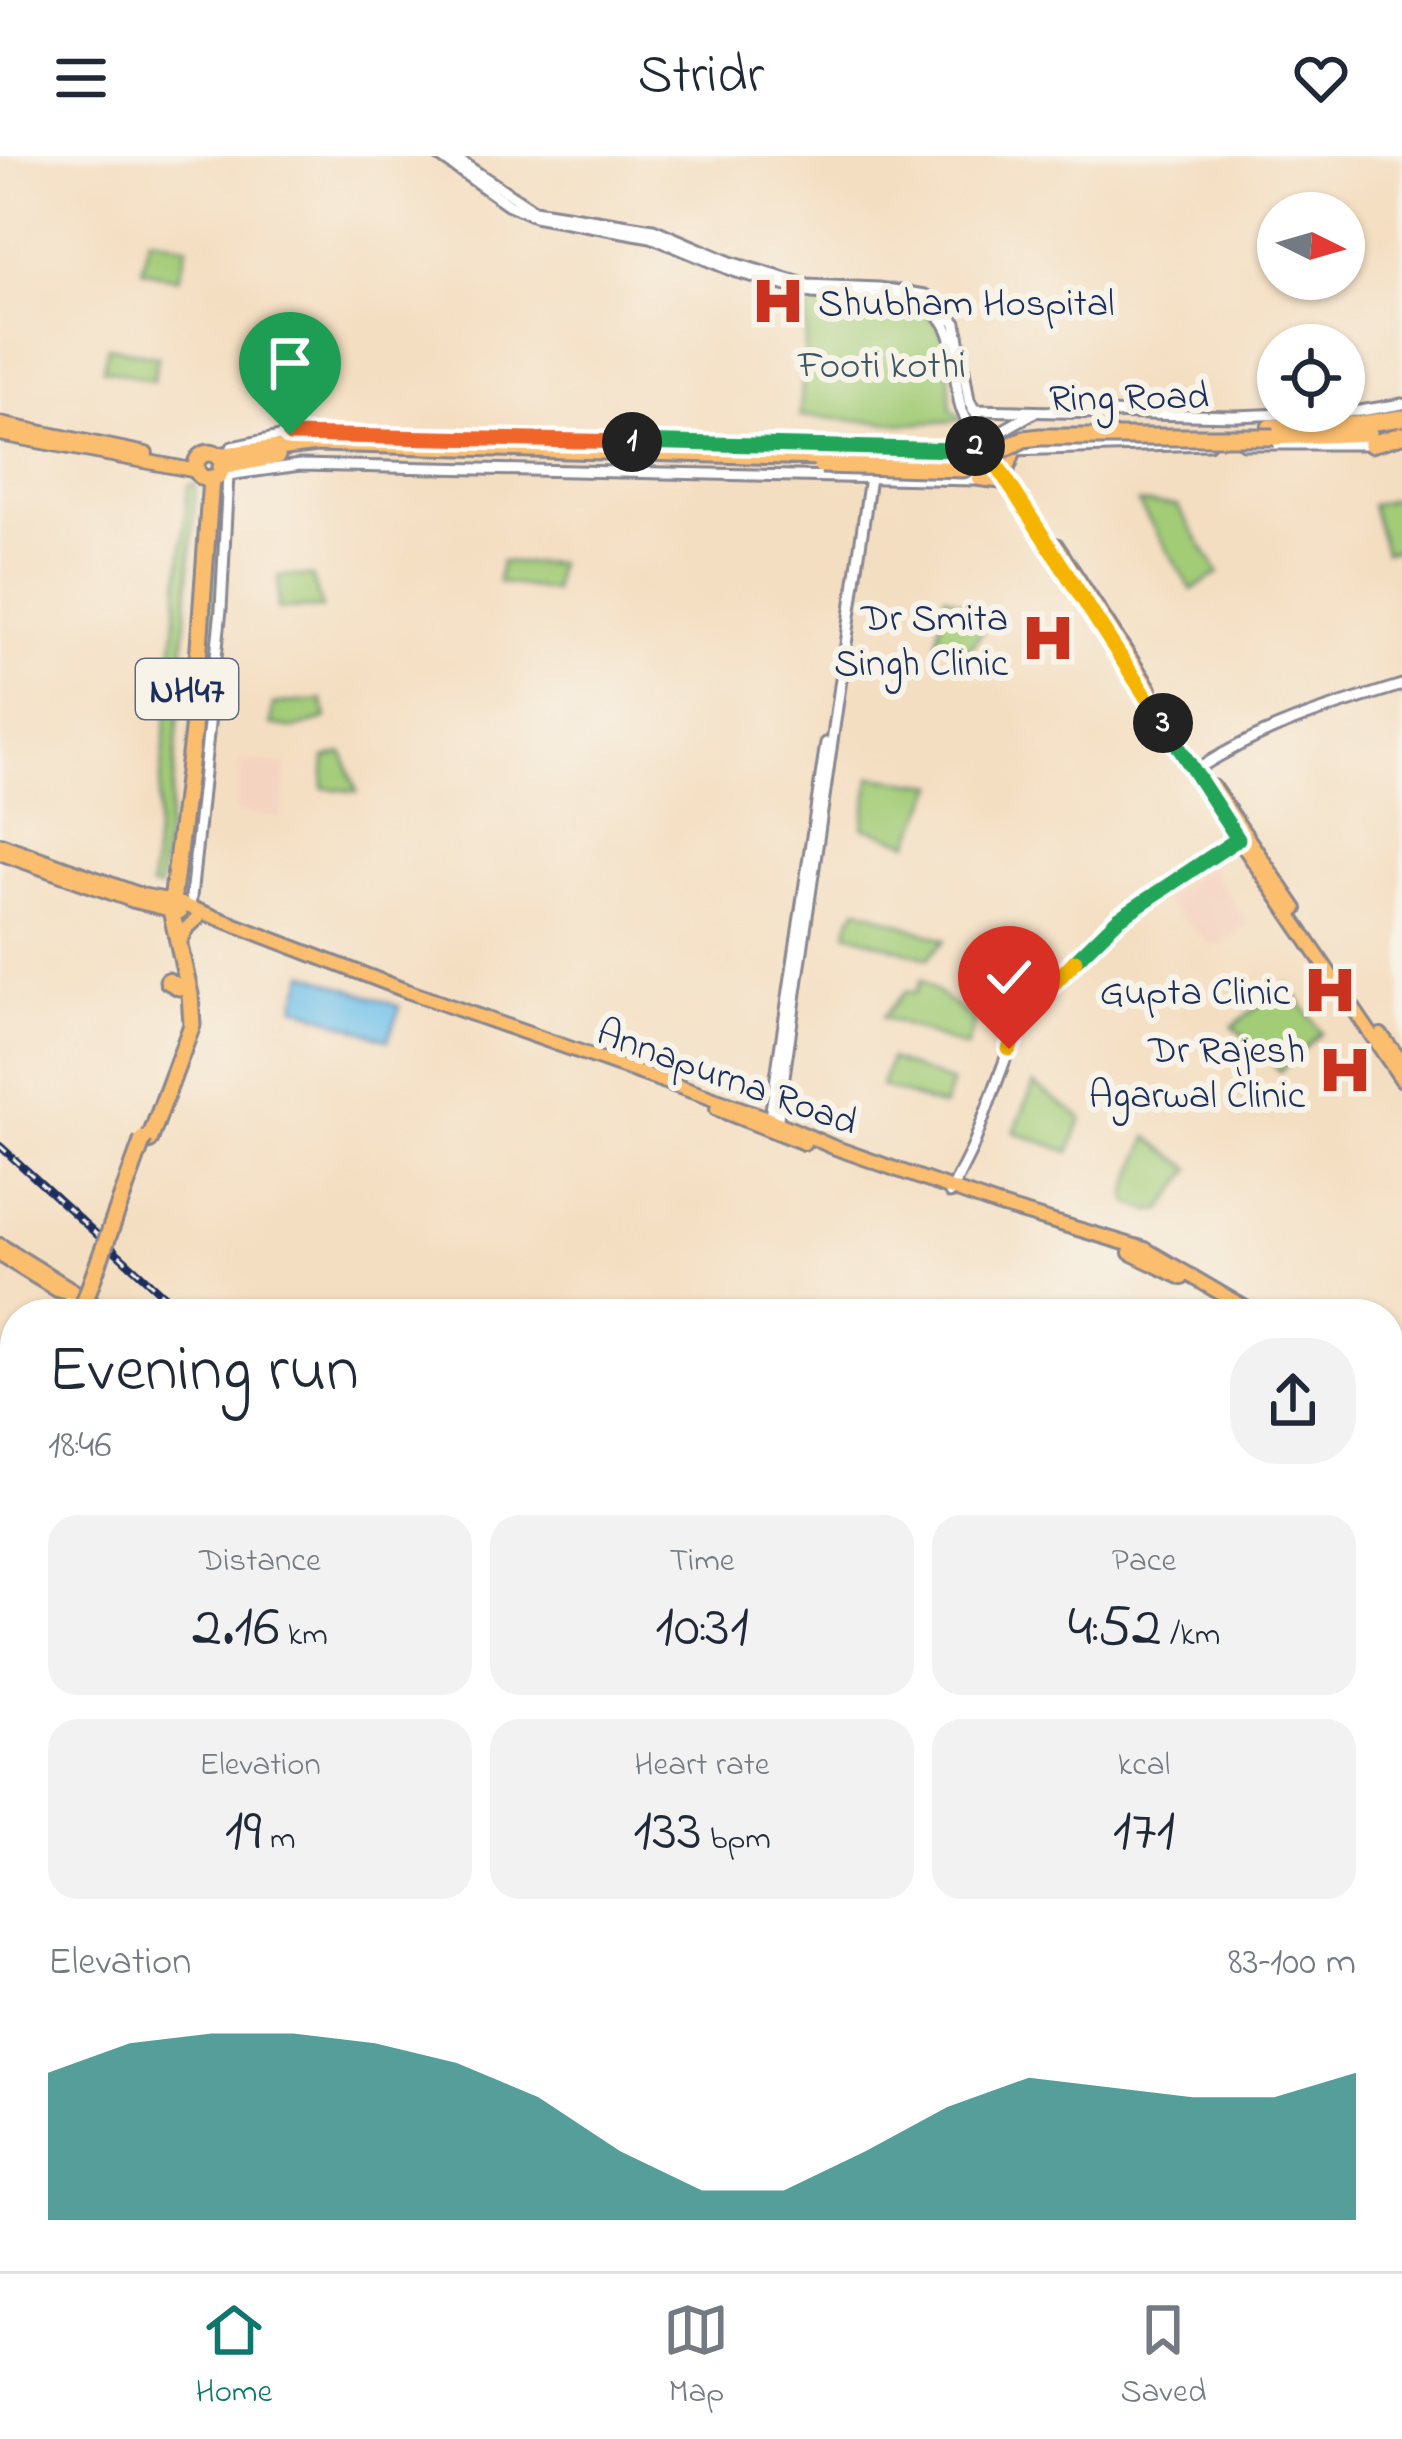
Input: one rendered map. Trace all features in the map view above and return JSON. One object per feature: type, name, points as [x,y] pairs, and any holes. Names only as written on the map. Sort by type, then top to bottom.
[{"type":"highway","name":"Ring Road","points":[[1365,418],[1402,418]]},
{"type":"highway","name":"Ring Road","points":[[210,466],[299,443],[820,456],[963,469],[1033,437],[1402,434]]},
{"type":"highway","points":[[1371,445],[1402,434]]},
{"type":"highway","name":"Ring Road","points":[[210,466],[272,463],[299,452],[664,465],[820,456]]},
{"type":"highway","points":[[89,1299],[187,1024],[173,984],[176,907],[210,466]]},
{"type":"highway","name":"NH47","points":[[187,1024],[176,907],[182,754],[210,466]]},
{"type":"highway","points":[[208,518],[226,521]]},
{"type":"main road","name":"Ring Road","points":[[0,424],[210,466]]},
{"type":"main road","name":"Ring Road","points":[[0,434],[210,466]]},
{"type":"main road","points":[[986,440],[1402,1080]]},
{"type":"main road","points":[[979,479],[1002,468],[1016,449]]},
{"type":"main road","points":[[1002,468],[1117,633],[1242,836],[1402,1063]]},
{"type":"main road","name":"Annapurna Road","points":[[0,849],[176,907],[411,1000],[645,1078],[1142,1257],[1219,1299]]},
{"type":"main road","points":[[176,907],[185,929],[179,945]]},
{"type":"main road","name":"Annapurna Road","points":[[950,1191],[1156,1254],[1231,1299]]},
{"type":"main road","points":[[0,1245],[85,1299]]},
{"type":"main road","points":[[0,1255],[57,1290],[72,1292]]},
{"type":"street","points":[[439,156],[509,205],[534,216],[651,237],[756,279],[812,293],[908,298],[926,304],[951,332],[970,409],[986,440]]},
{"type":"street","points":[[452,156],[534,210],[653,229],[730,262],[808,285],[926,295],[956,323],[970,409],[986,440]]},
{"type":"street","points":[[1365,410],[1402,404]]},
{"type":"street","points":[[970,409],[1257,417]]},
{"type":"street","points":[[970,409],[1013,423]]},
{"type":"street","points":[[457,444],[820,456],[958,450],[986,440],[1033,412]]},
{"type":"street","points":[[1016,449],[1371,445]]},
{"type":"street","points":[[176,907],[220,609],[228,475],[272,463]]},
{"type":"street","points":[[664,465],[714,476],[979,479],[1002,468]]},
{"type":"street","points":[[773,1126],[868,477]]},
{"type":"street","points":[[1199,768],[1242,741],[1322,708],[1402,685]]},
{"type":"street","points":[[950,1191],[1029,1009],[1118,919],[1242,836]]},
{"type":"street","points":[[69,1299],[72,1292]]},
{"type":"shaded area","points":[[241,760],[287,765],[281,818],[235,812]]},
{"type":"shaded area","points":[[1208,866],[1248,925],[1219,947],[1207,942],[1162,900]]},
{"type":"green space","points":[[149,237],[187,246],[179,279],[142,270]]},
{"type":"green space","name":"Footi kothi","points":[[808,302],[882,302],[918,310],[932,319],[947,351],[951,410],[964,420],[907,424],[800,416]]},
{"type":"green space","points":[[108,346],[158,357],[153,381],[103,369]]},
{"type":"green space","points":[[225,483],[190,882],[182,899],[178,892],[214,487]]},
{"type":"green space","points":[[191,484],[196,485],[174,777],[159,889],[151,887]]},
{"type":"green space","points":[[1402,498],[1402,549],[1385,552],[1371,505]]},
{"type":"green space","points":[[1138,503],[1177,506],[1219,573],[1192,590]]},
{"type":"green space","points":[[501,562],[557,564],[553,591],[498,582]]},
{"type":"green space","points":[[279,576],[312,576],[322,608],[278,609]]},
{"type":"green space","points":[[945,595],[993,617],[968,651],[937,643]]},
{"type":"green space","points":[[322,700],[327,718],[295,729],[271,725],[273,704]]},
{"type":"green space","points":[[343,753],[357,792],[323,788],[325,758]]},
{"type":"green space","points":[[871,777],[936,785],[910,843],[863,827]]},
{"type":"green space","points":[[858,908],[945,940],[928,958],[847,933]]},
{"type":"green space","points":[[921,980],[975,1021],[966,1048],[883,1017],[906,991],[915,993]]},
{"type":"green space","points":[[1288,984],[1321,1033],[1280,1071],[1233,1026]]},
{"type":"green space","points":[[890,1059],[952,1083],[943,1107],[881,1086]]},
{"type":"green space","points":[[1034,1084],[1082,1118],[1070,1152],[1014,1132]]},
{"type":"green space","points":[[1148,1137],[1192,1169],[1162,1210],[1149,1211],[1129,1203],[1127,1194]]},
{"type":"water","points":[[305,973],[400,1007],[388,1040],[295,1006]]},
{"type":"railway","points":[[0,1146],[168,1299]]},
{"type":"place","name":"Shubham Hospital","points":[[778,301]]},
{"type":"place","name":"Dr Smita Singh Clinic","points":[[1048,638]]},
{"type":"place","name":"Gupta Clinic","points":[[1330,990]]},
{"type":"place","name":"Dr Rajesh Agarwal Clinic","points":[[1345,1070]]},
{"type":"route","points":[[290,435],[958,450],[982,442],[1238,839],[1109,927],[1024,1015],[1009,1049]]}]
